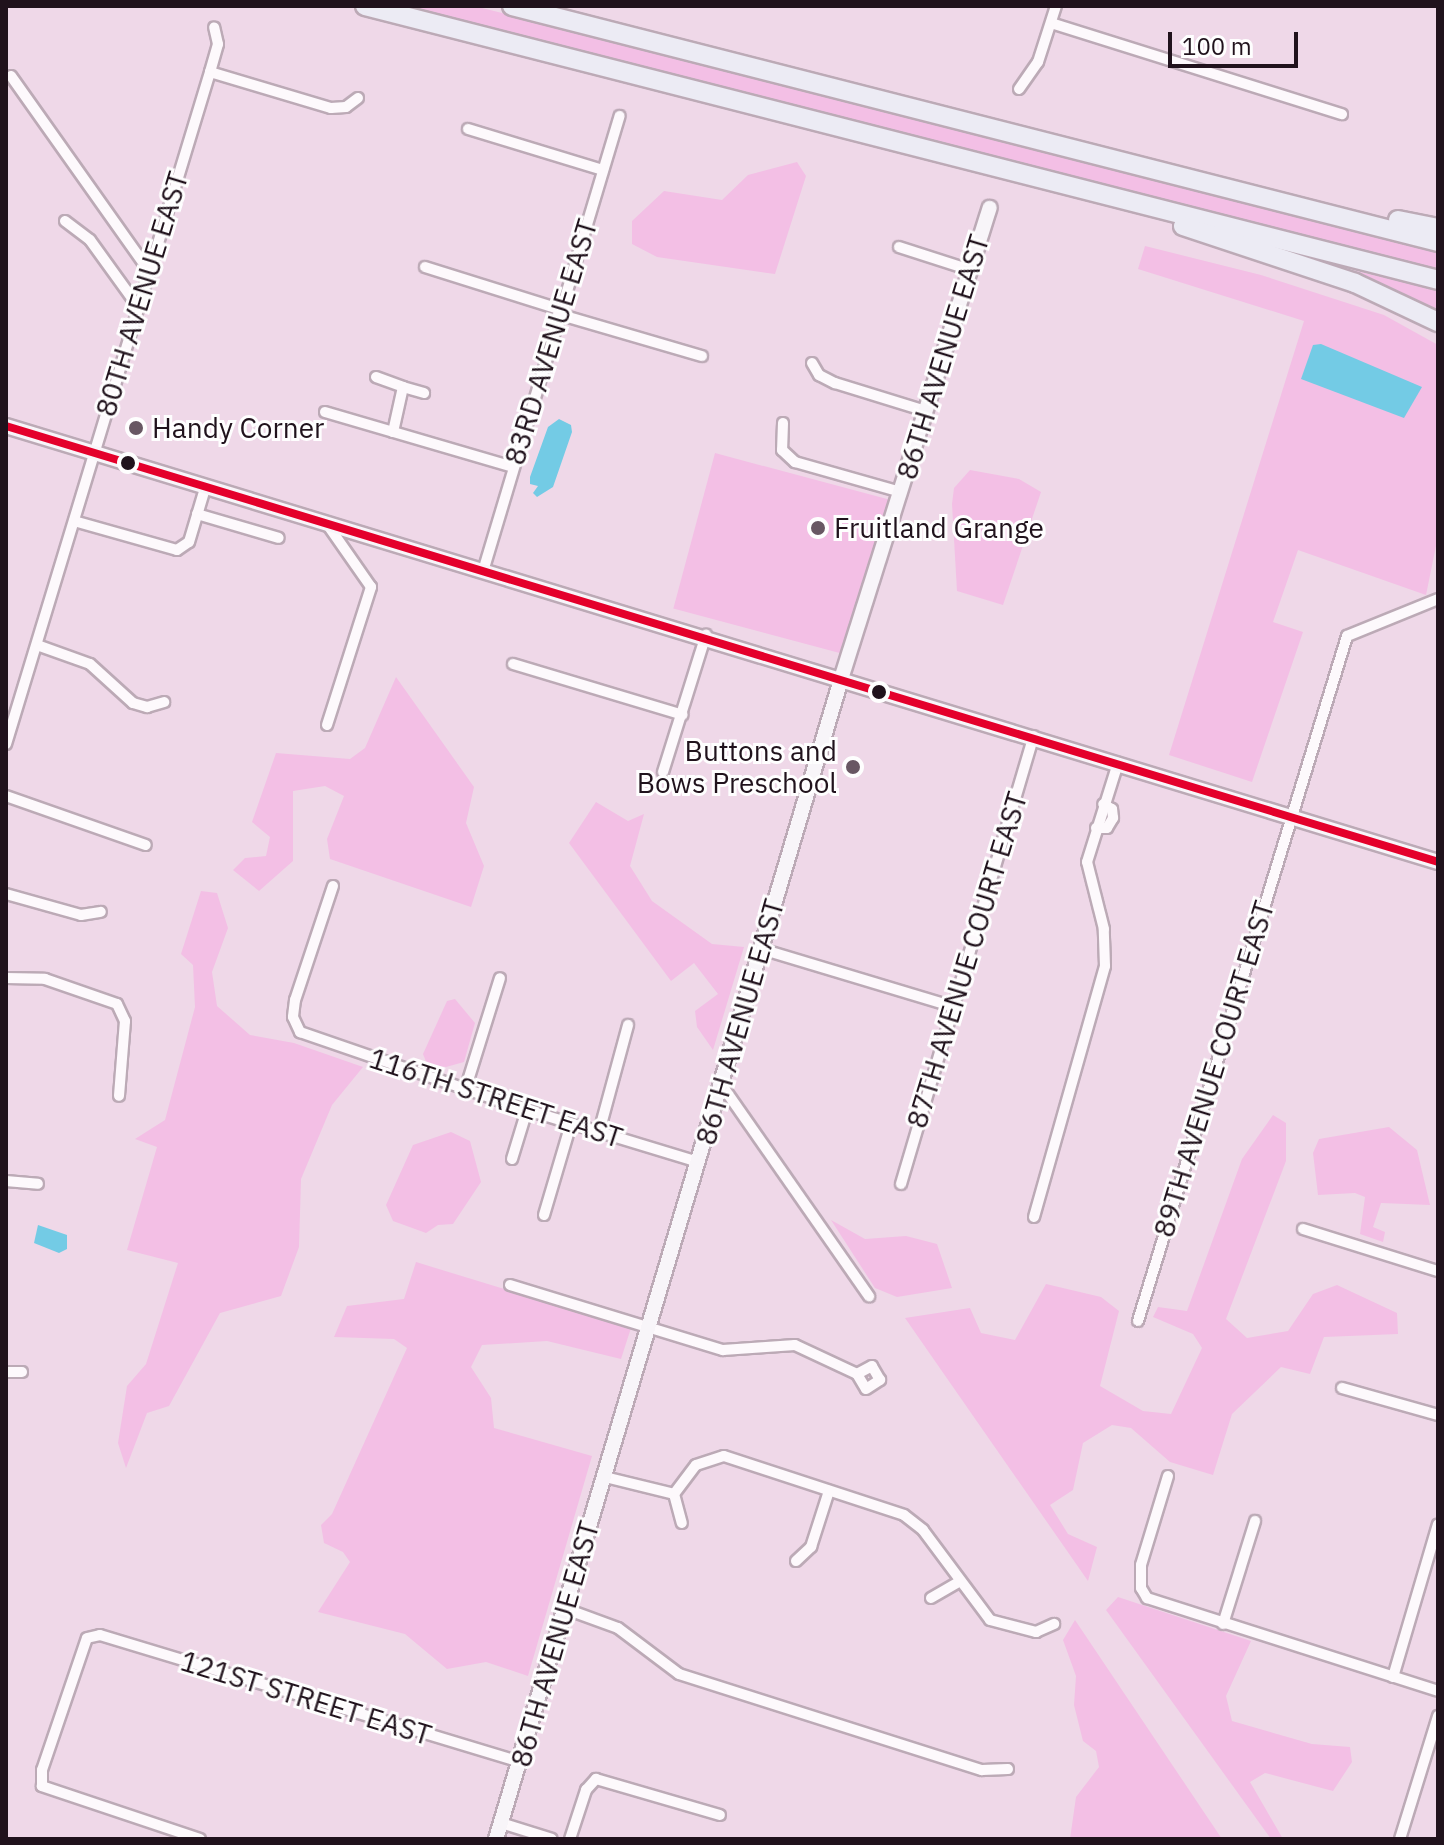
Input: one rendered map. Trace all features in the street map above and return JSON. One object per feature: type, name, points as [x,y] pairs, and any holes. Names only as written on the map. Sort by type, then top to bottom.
[{"type":"highway","points":[[365,6],[1438,280]]},
{"type":"highway","points":[[512,6],[1438,242]]},
{"type":"highway","points":[[982,163],[1265,252],[1365,287],[1438,322]]},
{"type":"highway","points":[[1136,164],[1438,228]]},
{"type":"street","points":[[1019,89],[1033,72],[1056,6]]},
{"type":"street","points":[[1051,23],[1342,114]]},
{"type":"street","name":"80TH AVENUE EAST","points":[[6,744],[210,72],[218,44],[214,27]]},
{"type":"street","points":[[210,72],[331,108],[358,98]]},
{"type":"street","points":[[11,76],[150,272]]},
{"type":"street","name":"83RD AVENUE EAST","points":[[484,568],[620,116]]},
{"type":"street","points":[[468,129],[603,170]]},
{"type":"street","name":"86TH AVENUE EAST","points":[[496,1839],[842,676],[990,208]]},
{"type":"street","points":[[65,221],[90,240],[139,308]]},
{"type":"street","points":[[899,247],[970,270]]},
{"type":"street","points":[[425,267],[702,356]]},
{"type":"street","points":[[812,363],[819,375],[835,383],[926,411]]},
{"type":"street","points":[[376,377],[424,393]]},
{"type":"street","points":[[393,432],[403,387]]},
{"type":"street","points":[[325,412],[513,467]]},
{"type":"street","points":[[783,423],[781,445],[790,459],[901,492]]},
{"type":"street","points":[[6,426],[842,676],[1438,862]]},
{"type":"street","points":[[74,521],[177,550],[189,542],[206,485]]},
{"type":"street","points":[[197,514],[279,538]]},
{"type":"street","points":[[326,521],[371,587],[327,725]]},
{"type":"street","name":"89TH AVENUE COURT EAST","points":[[1138,1321],[1347,636],[1433,605],[1438,599]]},
{"type":"street","points":[[663,772],[706,635]]},
{"type":"street","points":[[37,645],[90,664],[133,703],[147,707],[164,702]]},
{"type":"street","points":[[513,664],[683,715]]},
{"type":"street","name":"87TH AVENUE COURT EAST","points":[[901,1184],[1034,736]]},
{"type":"street","points":[[1034,1217],[1105,966],[1104,929],[1087,871],[1096,828],[1118,763]]},
{"type":"street","points":[[6,796],[146,845]]},
{"type":"street","name":"116TH STREET EAST","points":[[333,886],[295,1000],[296,1027],[320,1041],[466,1087],[527,1110],[698,1162]]},
{"type":"street","points":[[6,894],[81,915],[101,912]]},
{"type":"street","points":[[761,949],[954,1007]]},
{"type":"street","points":[[6,978],[45,979],[117,1004],[125,1028],[119,1096]]},
{"type":"street","points":[[466,1087],[500,978]]},
{"type":"street","points":[[599,1132],[628,1025]]},
{"type":"street","points":[[721,1084],[869,1296]]},
{"type":"street","points":[[512,1159],[527,1110]]},
{"type":"street","points":[[544,1215],[571,1124]]},
{"type":"street","points":[[6,1181],[38,1184]]},
{"type":"street","points":[[1303,1229],[1438,1271]]},
{"type":"street","points":[[510,1285],[730,1351],[795,1345],[857,1374]]},
{"type":"street","points":[[6,1372],[22,1372]]},
{"type":"street","points":[[1342,1388],[1438,1415]]},
{"type":"street","points":[[674,1494],[702,1462],[724,1456],[829,1491],[915,1521],[959,1582],[996,1624],[1036,1632],[1054,1624]]},
{"type":"street","points":[[1168,1476],[1141,1565],[1143,1592],[1155,1601],[1223,1624],[1438,1691]]},
{"type":"street","points":[[605,1477],[674,1494]]},
{"type":"street","points":[[796,1561],[811,1547],[829,1491]]},
{"type":"street","points":[[674,1494],[682,1523]]},
{"type":"street","points":[[1223,1624],[1255,1521]]},
{"type":"street","points":[[1393,1677],[1438,1524]]},
{"type":"street","points":[[931,1598],[959,1582]]},
{"type":"street","points":[[566,1609],[618,1628],[679,1674],[982,1770],[1008,1769]]},
{"type":"street","name":"121ST STREET EAST","points":[[200,1839],[42,1786],[42,1770],[81,1644],[91,1636],[521,1762]]},
{"type":"street","points":[[1400,1839],[1438,1716]]},
{"type":"street","points":[[570,1839],[593,1780],[602,1778],[720,1815]]},
{"type":"street","points":[[501,1823],[552,1839]]},
{"type":"shaded area","points":[[396,6],[474,6],[763,79],[1438,251],[1438,270]]},
{"type":"shaded area","points":[[797,162],[806,176],[775,274],[657,257],[632,244],[632,221],[664,191],[722,200],[748,175]]},
{"type":"shaded area","points":[[1145,246],[1261,275],[1384,315],[1438,345],[1438,536],[1426,595],[1298,550],[1273,622],[1303,632],[1252,782],[1169,755],[1304,321],[1138,269]]},
{"type":"shaded area","points":[[1317,262],[1438,290],[1438,315]]},
{"type":"shaded area","points":[[715,453],[889,500],[847,655],[673,609]]},
{"type":"shaded area","points":[[970,470],[1019,479],[1041,492],[1003,605],[957,591],[952,504],[954,488]]},
{"type":"shaded area","points":[[396,677],[474,787],[466,823],[484,866],[471,907],[330,859],[327,839],[344,796],[325,786],[293,791],[293,861],[259,891],[233,870],[245,858],[266,856],[270,837],[252,822],[276,753],[350,759],[365,748]]},
{"type":"shaded area","points":[[596,802],[628,821],[644,814],[630,866],[652,901],[712,944],[744,947],[713,1050],[697,1027],[695,1011],[718,994],[694,963],[671,981],[569,843]]},
{"type":"shaded area","points":[[201,891],[217,893],[228,928],[212,972],[217,1006],[250,1035],[294,1043],[363,1067],[332,1105],[301,1179],[299,1247],[281,1296],[220,1313],[169,1406],[147,1413],[126,1468],[118,1443],[127,1386],[146,1364],[178,1263],[127,1250],[157,1147],[135,1139],[165,1120],[195,1007],[193,965],[181,954]]},
{"type":"shaded area","points":[[455,999],[475,1023],[464,1062],[446,1067],[427,1064],[423,1054],[447,1001]]},
{"type":"shaded area","points":[[1273,1115],[1286,1123],[1286,1161],[1226,1319],[1247,1338],[1288,1331],[1313,1294],[1337,1285],[1397,1313],[1398,1334],[1324,1337],[1310,1374],[1281,1367],[1232,1414],[1213,1475],[1170,1462],[1131,1428],[1112,1425],[1083,1443],[1073,1490],[1050,1505],[1068,1534],[1097,1547],[1088,1581],[905,1318],[970,1308],[981,1333],[1015,1340],[1046,1284],[1101,1297],[1119,1311],[1100,1386],[1143,1411],[1171,1414],[1202,1348],[1193,1334],[1153,1317],[1158,1307],[1187,1311],[1242,1159]]},
{"type":"shaded area","points":[[1389,1127],[1417,1150],[1430,1205],[1381,1203],[1373,1227],[1385,1232],[1383,1242],[1360,1234],[1365,1197],[1355,1193],[1318,1195],[1313,1153],[1319,1139]]},
{"type":"shaded area","points":[[451,1132],[470,1141],[481,1182],[453,1224],[438,1225],[426,1233],[393,1221],[386,1205],[413,1145]]},
{"type":"shaded area","points":[[831,1220],[865,1239],[906,1236],[937,1244],[952,1288],[897,1297],[875,1288]]},
{"type":"shaded area","points":[[416,1262],[631,1328],[621,1359],[547,1341],[482,1345],[471,1367],[491,1398],[494,1428],[592,1456],[528,1676],[486,1662],[447,1669],[405,1634],[318,1612],[350,1562],[343,1552],[324,1543],[321,1525],[332,1514],[407,1348],[394,1339],[334,1337],[347,1306],[404,1299]]},
{"type":"shaded area","points":[[1118,1597],[1251,1641],[1226,1696],[1232,1721],[1312,1744],[1350,1747],[1352,1762],[1333,1791],[1265,1773],[1250,1782],[1283,1839],[1271,1839],[1106,1610]]},
{"type":"shaded area","points":[[1075,1620],[1222,1839],[1070,1839],[1076,1797],[1099,1767],[1096,1751],[1083,1741],[1074,1705],[1076,1676],[1063,1640]]},
{"type":"water","points":[[1321,344],[1422,387],[1404,418],[1301,379],[1313,345]]},
{"type":"water","points":[[559,419],[571,425],[572,432],[553,487],[537,497],[533,493],[538,486],[530,484],[530,477],[548,427]]},
{"type":"water","points":[[38,1225],[67,1235],[67,1249],[59,1253],[34,1243]]},
{"type":"transit line","points":[[6,426],[1438,862]]},
{"type":"place","name":"Handy Corner","points":[[136,428]]},
{"type":"place","name":"Fruitland Grange","points":[[818,528]]},
{"type":"place","name":"Buttons and Bows Preschool","points":[[853,767]]}]
